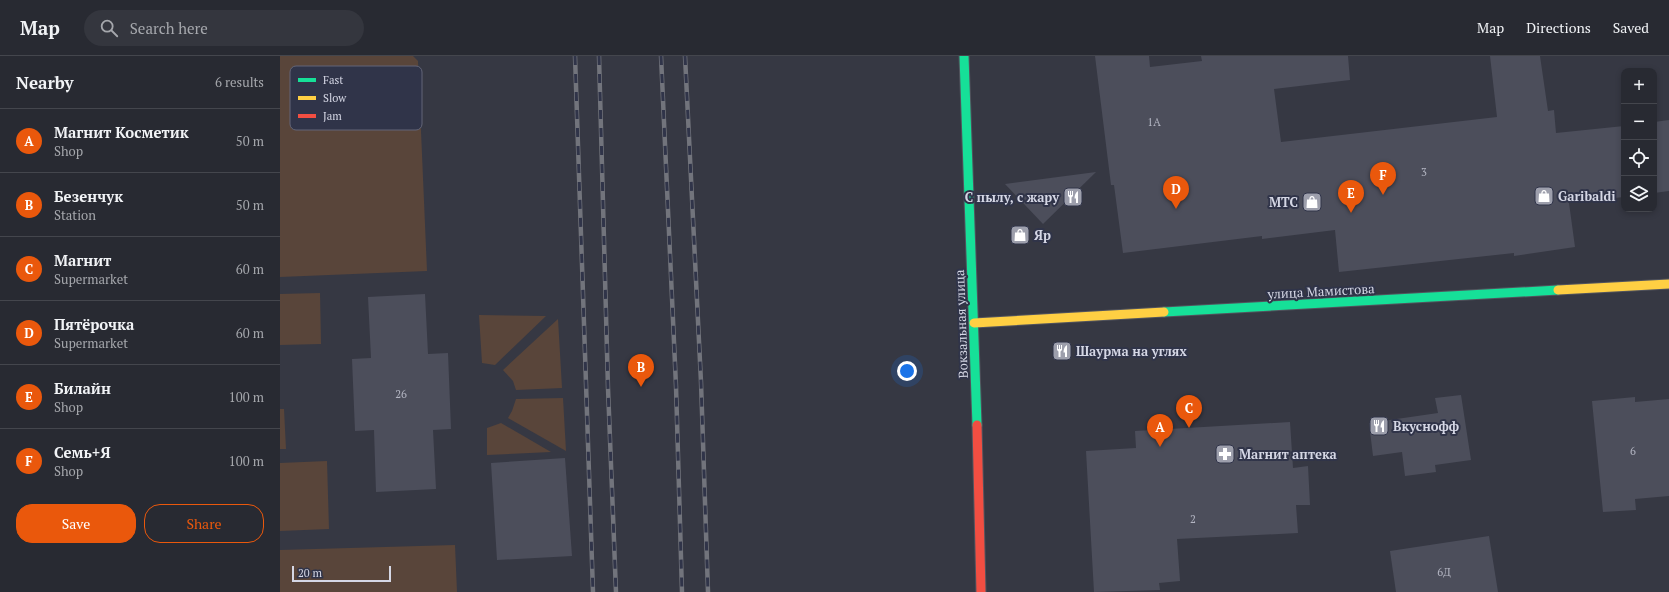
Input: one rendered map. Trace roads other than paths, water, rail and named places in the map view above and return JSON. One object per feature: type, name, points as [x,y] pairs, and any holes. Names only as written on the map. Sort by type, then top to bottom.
[{"type":"street","name":"Вокзальная улица","points":[[964,56],[974,323],[981,592]]},
{"type":"street","name":"улица Мамистова","points":[[974,323],[1669,284]]},
{"type":"railway","points":[[575,56],[593,592]]},
{"type":"railway","points":[[599,56],[608,388],[616,592]]},
{"type":"railway","points":[[661,56],[676,386],[682,592]]},
{"type":"railway","points":[[685,56],[701,382],[708,592]]},
{"type":"place","name":"Семь+Я","points":[[1383,195]]},
{"type":"place","name":"Garibaldi","points":[[1544,196]]},
{"type":"place","name":"С пылу, с жару","points":[[1073,197]]},
{"type":"place","name":"МТС","points":[[1312,202]]},
{"type":"place","name":"Пятёрочка","points":[[1176,209]]},
{"type":"place","name":"Билайн","points":[[1351,213]]},
{"type":"place","name":"Яр","points":[[1020,235]]},
{"type":"place","name":"Шаурма на углях","points":[[1062,351]]},
{"type":"place","name":"Безенчук","points":[[641,387]]},
{"type":"place","name":"Вкуснофф","points":[[1379,426]]},
{"type":"place","name":"Магнит","points":[[1189,428]]},
{"type":"place","name":"Магнит Косметик","points":[[1160,447]]},
{"type":"place","name":"Магнит аптека","points":[[1225,454]]}]
